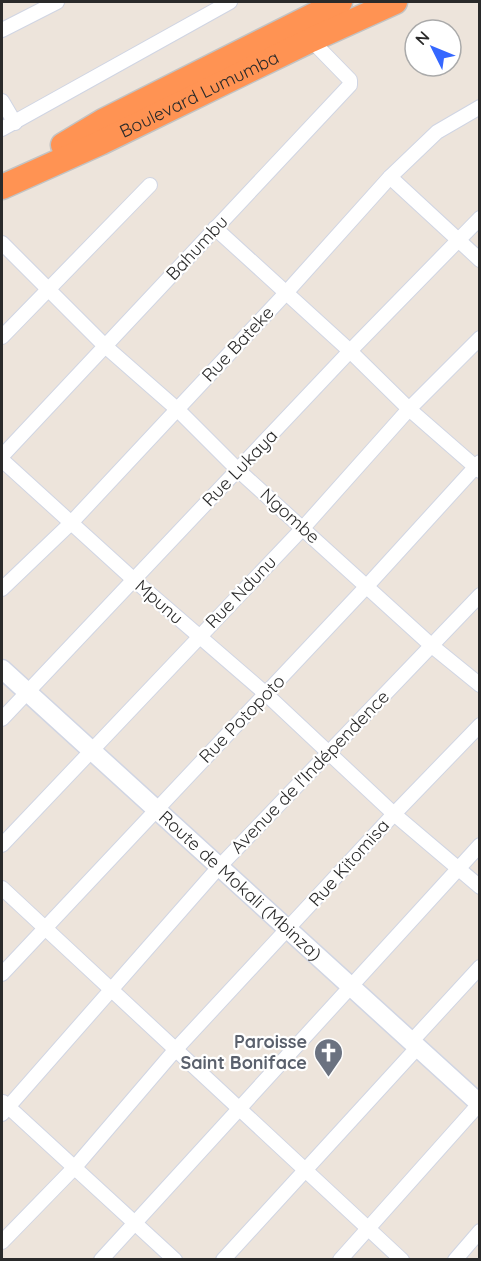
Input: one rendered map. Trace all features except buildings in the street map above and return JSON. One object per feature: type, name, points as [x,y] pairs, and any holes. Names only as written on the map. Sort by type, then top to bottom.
[{"type":"highway","name":"Boulevard Lumumba","points":[[3,183],[103,121],[311,8],[340,2]]},
{"type":"highway","name":"Boulevard Lumumba","points":[[3,183],[100,142],[395,2]]},
{"type":"street","points":[[2,30],[57,2]]},
{"type":"street","points":[[2,129],[230,2]]},
{"type":"street","name":"Bahumbu","points":[[2,458],[351,85],[350,80],[311,40]]},
{"type":"street","points":[[2,101],[15,123]]},
{"type":"street","name":"Rue Bateke","points":[[2,589],[71,522],[178,410],[390,177],[437,132],[480,107]]},
{"type":"street","points":[[390,177],[480,261]]},
{"type":"street","points":[[2,338],[150,185]]},
{"type":"street","name":"Rue Lukaya","points":[[2,719],[350,351],[480,218]]},
{"type":"street","points":[[215,228],[350,351],[409,409],[478,467]]},
{"type":"street","name":"Ngombe","points":[[2,243],[105,346],[178,410],[238,470],[432,646],[480,685]]},
{"type":"street","name":"Rue Ndunu","points":[[2,845],[303,528],[409,409],[480,338]]},
{"type":"street","name":"Mpunu","points":[[2,458],[133,579],[330,752],[394,814],[480,887]]},
{"type":"street","name":"Rue Potopoto","points":[[2,974],[478,467]]},
{"type":"street","name":"Avenue de l'Indépendence","points":[[4,1107],[219,867],[480,595]]},
{"type":"street","name":"Route de Mokali (Mbinza)","points":[[2,669],[479,1104]]},
{"type":"street","name":"Rue Kitomisa","points":[[2,1242],[75,1167],[176,1049],[394,814],[480,725]]},
{"type":"street","points":[[101,1260],[480,845]]},
{"type":"street","points":[[2,888],[402,1260]]},
{"type":"street","points":[[223,1260],[414,1045],[480,967]]},
{"type":"street","points":[[340,1260],[479,1104]]},
{"type":"street","points":[[4,1107],[75,1167],[175,1260]]},
{"type":"street","points":[[455,1260],[480,1232]]},
{"type":"place","name":"Paroisse Saint Boniface","points":[[328,1078]]}]
